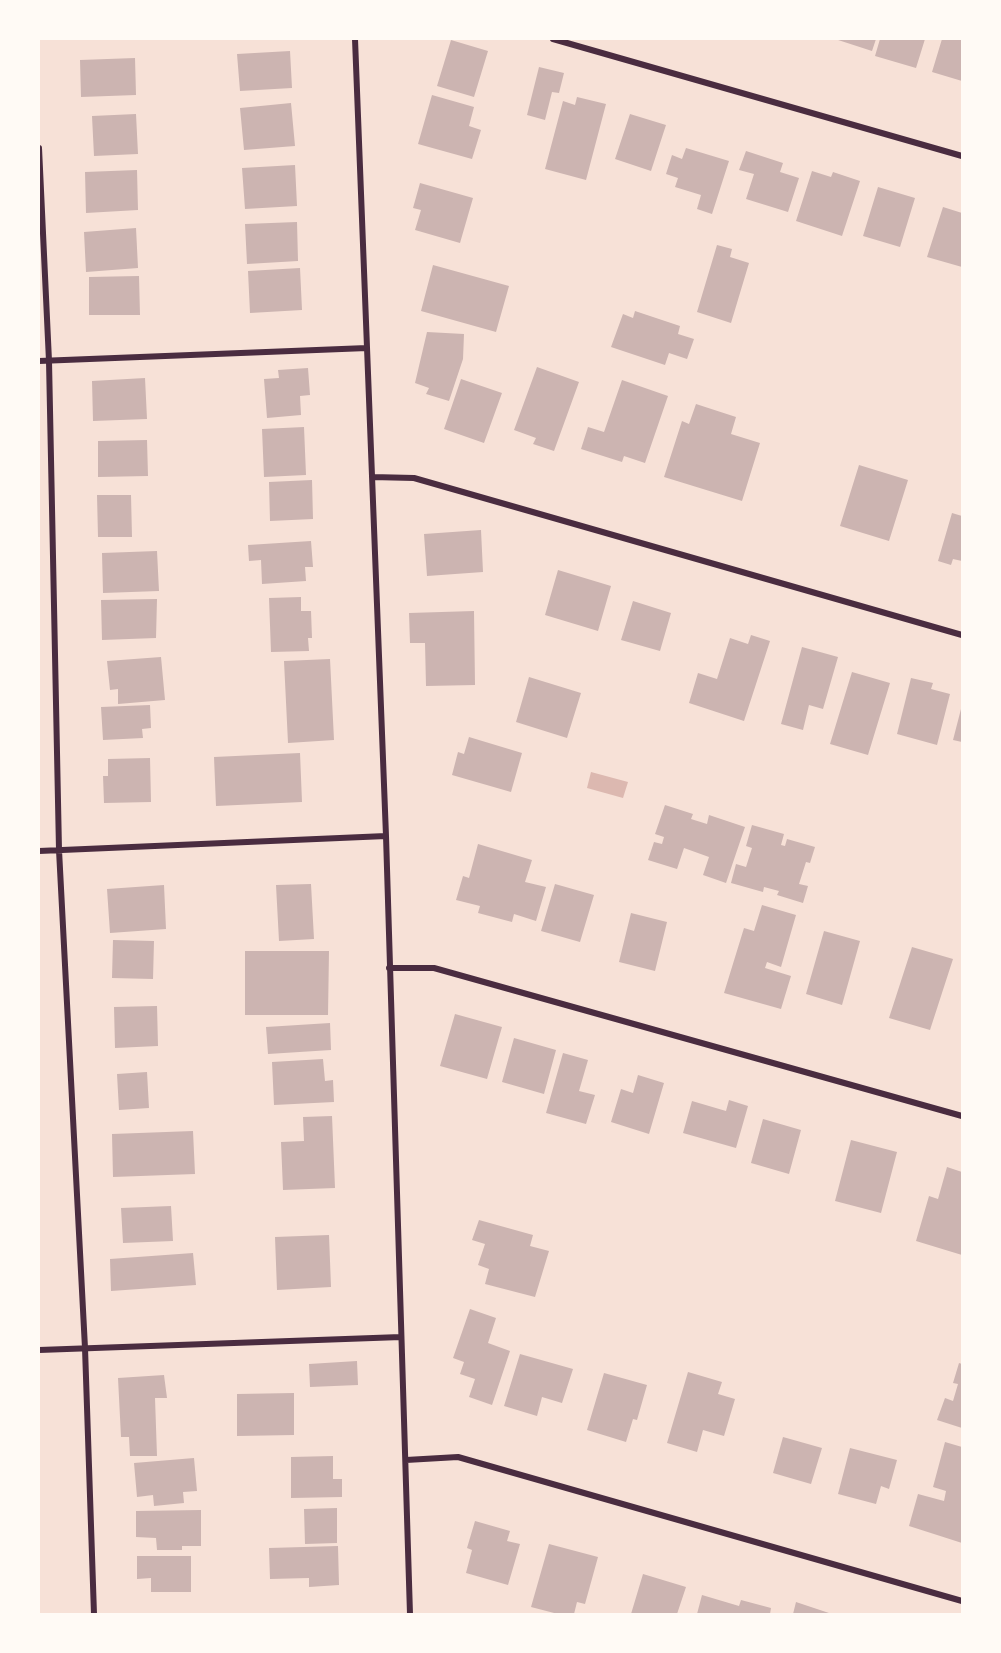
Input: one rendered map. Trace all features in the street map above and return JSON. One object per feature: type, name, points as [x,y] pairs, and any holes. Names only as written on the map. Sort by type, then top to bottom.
[{"type":"street","points":[[355,39],[386,837],[410,1614]]},
{"type":"street","points":[[553,39],[962,156]]},
{"type":"street","points":[[39,148],[49,361],[59,850],[84,1348],[94,1614]]},
{"type":"street","points":[[39,361],[367,348]]},
{"type":"street","points":[[372,477],[414,478],[962,635]]},
{"type":"street","points":[[39,851],[386,837]]},
{"type":"street","points":[[389,968],[434,968],[962,1116]]},
{"type":"street","points":[[39,1350],[401,1337]]},
{"type":"street","points":[[406,1460],[458,1457],[962,1601]]},
{"type":"shaded area","points":[[591,772],[628,782],[623,798],[587,788]]},
{"type":"building","points":[[835,39],[876,39],[872,51]]},
{"type":"building","points":[[880,39],[925,39],[916,68],[875,56]]},
{"type":"building","points":[[942,39],[962,39],[962,81],[932,72]]},
{"type":"building","points":[[451,40],[488,51],[474,97],[437,86]]},
{"type":"building","points":[[290,51],[292,88],[240,91],[237,54]]},
{"type":"building","points":[[135,58],[136,95],[81,97],[80,60]]},
{"type":"building","points":[[539,67],[564,73],[559,93],[552,92],[545,120],[527,115]]},
{"type":"building","points":[[432,95],[474,107],[469,126],[481,130],[472,159],[418,144]]},
{"type":"building","points":[[577,97],[606,104],[586,180],[545,169],[563,101],[575,105]]},
{"type":"building","points":[[291,103],[295,146],[244,150],[240,108]]},
{"type":"building","points":[[136,114],[138,154],[94,156],[92,116]]},
{"type":"building","points":[[630,114],[666,125],[651,171],[615,159]]},
{"type":"building","points":[[686,148],[729,161],[712,214],[697,209],[701,195],[675,187],[678,178],[666,174],[672,155],[682,159]]},
{"type":"building","points":[[746,151],[783,163],[780,172],[799,178],[788,212],[746,199],[754,174],[739,170]]},
{"type":"building","points":[[295,165],[297,206],[245,209],[242,168]]},
{"type":"building","points":[[137,170],[138,210],[86,213],[85,172]]},
{"type":"building","points":[[812,171],[831,177],[833,172],[860,181],[842,236],[796,221]]},
{"type":"building","points":[[420,183],[473,198],[460,243],[415,230],[421,210],[413,208]]},
{"type":"building","points":[[878,187],[915,198],[900,247],[863,236]]},
{"type":"building","points":[[943,207],[962,213],[962,267],[927,257]]},
{"type":"building","points":[[297,222],[298,261],[247,264],[245,224]]},
{"type":"building","points":[[136,228],[138,268],[86,272],[84,232]]},
{"type":"building","points":[[717,245],[732,249],[730,257],[749,263],[731,323],[697,312]]},
{"type":"building","points":[[433,265],[509,286],[496,332],[421,311]]},
{"type":"building","points":[[300,268],[302,310],[250,313],[248,271]]},
{"type":"building","points":[[139,276],[140,315],[89,315],[89,277]]},
{"type":"building","points":[[635,311],[680,326],[678,334],[694,339],[687,359],[669,353],[665,365],[611,347],[623,314],[633,318]]},
{"type":"building","points":[[427,332],[464,334],[463,359],[449,401],[426,394],[429,388],[415,383]]},
{"type":"building","points":[[537,367],[579,382],[554,451],[533,444],[536,438],[514,430]]},
{"type":"building","points":[[308,368],[310,395],[300,396],[301,415],[267,418],[264,379],[279,378],[278,370]]},
{"type":"building","points":[[145,378],[147,419],[93,421],[92,381]]},
{"type":"building","points":[[461,379],[502,393],[484,443],[444,429]]},
{"type":"building","points":[[622,380],[668,396],[645,463],[624,456],[622,462],[581,449],[588,427],[604,432]]},
{"type":"building","points":[[696,404],[736,417],[731,434],[760,443],[742,501],[664,477],[682,421],[689,424]]},
{"type":"building","points":[[304,427],[306,475],[264,477],[262,429]]},
{"type":"building","points":[[147,440],[148,476],[98,477],[98,441]]},
{"type":"building","points":[[859,465],[908,480],[889,541],[840,526]]},
{"type":"building","points":[[312,480],[313,519],[270,521],[269,482]]},
{"type":"building","points":[[97,495],[131,495],[132,537],[98,537]]},
{"type":"building","points":[[952,513],[962,516],[962,561],[953,559],[951,565],[938,561]]},
{"type":"building","points":[[481,530],[483,572],[427,576],[424,534]]},
{"type":"building","points":[[311,541],[313,567],[305,567],[306,581],[262,584],[261,560],[249,561],[248,545]]},
{"type":"building","points":[[157,551],[159,591],[103,593],[102,553]]},
{"type":"building","points":[[558,570],[611,586],[598,631],[545,615]]},
{"type":"building","points":[[301,597],[301,611],[311,611],[312,638],[308,638],[309,651],[271,652],[269,598]]},
{"type":"building","points":[[157,599],[156,638],[102,640],[101,600]]},
{"type":"building","points":[[633,601],[671,613],[660,651],[621,640]]},
{"type":"building","points":[[474,611],[475,685],[426,686],[425,643],[410,643],[409,613]]},
{"type":"building","points":[[751,635],[770,641],[744,721],[689,703],[698,673],[717,679],[730,638],[748,644]]},
{"type":"building","points":[[802,647],[838,657],[823,709],[809,705],[803,730],[781,724]]},
{"type":"building","points":[[161,657],[165,700],[118,704],[118,689],[110,690],[107,661]]},
{"type":"building","points":[[330,659],[334,740],[288,743],[284,661]]},
{"type":"building","points":[[852,672],[890,683],[868,755],[830,744]]},
{"type":"building","points":[[529,677],[581,693],[567,738],[516,722]]},
{"type":"building","points":[[911,678],[933,683],[931,689],[950,694],[937,745],[897,734]]},
{"type":"building","points":[[150,705],[151,728],[142,729],[143,738],[103,740],[101,707]]},
{"type":"building","points":[[962,709],[962,742],[953,740]]},
{"type":"building","points":[[469,737],[522,753],[511,792],[452,775],[458,752],[464,754]]},
{"type":"building","points":[[300,753],[302,802],[216,806],[214,757]]},
{"type":"building","points":[[150,758],[151,802],[104,803],[103,776],[108,776],[108,759]]},
{"type":"building","points":[[665,805],[693,814],[691,819],[707,824],[709,815],[745,827],[726,883],[703,875],[709,857],[684,848],[677,869],[648,860],[654,842],[662,844],[664,837],[655,834]]},
{"type":"building","points":[[752,825],[784,834],[781,845],[785,846],[787,839],[815,847],[810,863],[806,862],[799,884],[808,886],[803,903],[777,895],[779,891],[764,887],[763,892],[731,883],[736,864],[746,867],[752,848],[746,846]]},
{"type":"building","points":[[478,844],[532,860],[525,882],[546,887],[536,921],[514,914],[512,922],[478,913],[480,906],[456,900],[463,876],[469,878]]},
{"type":"building","points":[[311,884],[314,939],[279,941],[276,885]]},
{"type":"building","points":[[555,884],[594,895],[580,942],[541,931]]},
{"type":"building","points":[[164,885],[166,929],[110,933],[107,889]]},
{"type":"building","points":[[762,905],[796,915],[781,967],[767,962],[765,968],[791,976],[781,1009],[724,993],[744,928],[754,931]]},
{"type":"building","points":[[631,913],[667,922],[655,971],[619,962]]},
{"type":"building","points":[[824,931],[860,941],[842,1005],[806,994]]},
{"type":"building","points":[[113,940],[154,941],[153,979],[112,978]]},
{"type":"building","points":[[912,947],[953,959],[930,1030],[889,1018]]},
{"type":"building","points":[[245,951],[329,951],[328,1015],[245,1015]]},
{"type":"building","points":[[157,1006],[158,1046],[115,1048],[114,1007]]},
{"type":"building","points":[[455,1014],[502,1027],[487,1079],[440,1066]]},
{"type":"building","points":[[330,1023],[331,1050],[268,1054],[266,1027]]},
{"type":"building","points":[[514,1038],[556,1050],[544,1094],[502,1082]]},
{"type":"building","points":[[563,1053],[588,1060],[579,1091],[595,1095],[586,1124],[546,1113]]},
{"type":"building","points":[[323,1059],[325,1081],[333,1080],[334,1102],[274,1105],[272,1062]]},
{"type":"building","points":[[147,1072],[149,1108],[119,1110],[117,1074]]},
{"type":"building","points":[[638,1075],[664,1083],[649,1134],[611,1122],[621,1089],[633,1093]]},
{"type":"building","points":[[729,1100],[748,1106],[736,1148],[683,1133],[692,1101],[726,1111]]},
{"type":"building","points":[[332,1116],[335,1188],[283,1190],[281,1142],[304,1141],[303,1117]]},
{"type":"building","points":[[763,1119],[801,1130],[789,1174],[751,1163]]},
{"type":"building","points":[[193,1131],[195,1174],[113,1177],[112,1134]]},
{"type":"building","points":[[851,1140],[897,1152],[881,1213],[835,1201]]},
{"type":"building","points":[[947,1167],[962,1172],[962,1255],[916,1241],[929,1196],[938,1199]]},
{"type":"building","points":[[171,1206],[173,1241],[123,1243],[121,1208]]},
{"type":"building","points":[[479,1220],[533,1235],[530,1246],[549,1251],[535,1297],[485,1284],[489,1269],[478,1265],[485,1244],[472,1240]]},
{"type":"building","points":[[329,1235],[331,1287],[277,1290],[275,1237]]},
{"type":"building","points":[[193,1253],[196,1285],[111,1291],[110,1259]]},
{"type":"building","points":[[470,1309],[496,1318],[488,1343],[510,1351],[492,1405],[469,1397],[475,1379],[460,1374],[464,1362],[453,1358]]},
{"type":"building","points":[[520,1354],[573,1369],[562,1403],[542,1397],[537,1416],[504,1406]]},
{"type":"building","points":[[357,1361],[358,1385],[310,1387],[309,1364]]},
{"type":"building","points":[[959,1363],[962,1364],[962,1428],[937,1420],[945,1398],[953,1401],[958,1384],[953,1383]]},
{"type":"building","points":[[688,1372],[722,1382],[718,1394],[735,1399],[724,1436],[703,1430],[697,1452],[667,1443]]},
{"type":"building","points":[[604,1373],[647,1385],[637,1420],[633,1419],[626,1442],[587,1430]]},
{"type":"building","points":[[164,1375],[167,1398],[155,1398],[157,1456],[130,1456],[129,1437],[121,1437],[118,1378]]},
{"type":"building","points":[[294,1393],[294,1435],[237,1436],[237,1394]]},
{"type":"building","points":[[783,1437],[822,1448],[811,1484],[773,1473]]},
{"type":"building","points":[[945,1442],[962,1447],[962,1543],[909,1526],[918,1494],[944,1501],[946,1491],[933,1487]]},
{"type":"building","points":[[850,1448],[897,1460],[889,1489],[881,1486],[876,1504],[838,1494]]},
{"type":"building","points":[[333,1456],[333,1479],[342,1479],[342,1497],[291,1498],[291,1457]]},
{"type":"building","points":[[194,1458],[197,1491],[183,1492],[184,1503],[154,1506],[153,1495],[137,1497],[134,1463]]},
{"type":"building","points":[[337,1508],[337,1543],[305,1544],[304,1509]]},
{"type":"building","points":[[201,1510],[201,1546],[182,1546],[182,1550],[157,1550],[156,1538],[136,1537],[136,1511]]},
{"type":"building","points":[[475,1521],[510,1531],[507,1541],[520,1544],[508,1585],[466,1573],[472,1550],[467,1548]]},
{"type":"building","points":[[549,1544],[598,1557],[585,1604],[577,1602],[574,1614],[558,1614],[531,1607]]},
{"type":"building","points":[[338,1546],[339,1585],[309,1587],[309,1578],[270,1579],[269,1548]]},
{"type":"building","points":[[137,1556],[191,1556],[191,1592],[151,1592],[151,1578],[137,1579]]},
{"type":"building","points":[[643,1574],[686,1587],[677,1614],[631,1614]]},
{"type":"building","points":[[702,1595],[739,1606],[741,1600],[771,1608],[770,1614],[697,1614]]},
{"type":"building","points":[[796,1602],[832,1614],[793,1614]]}]
